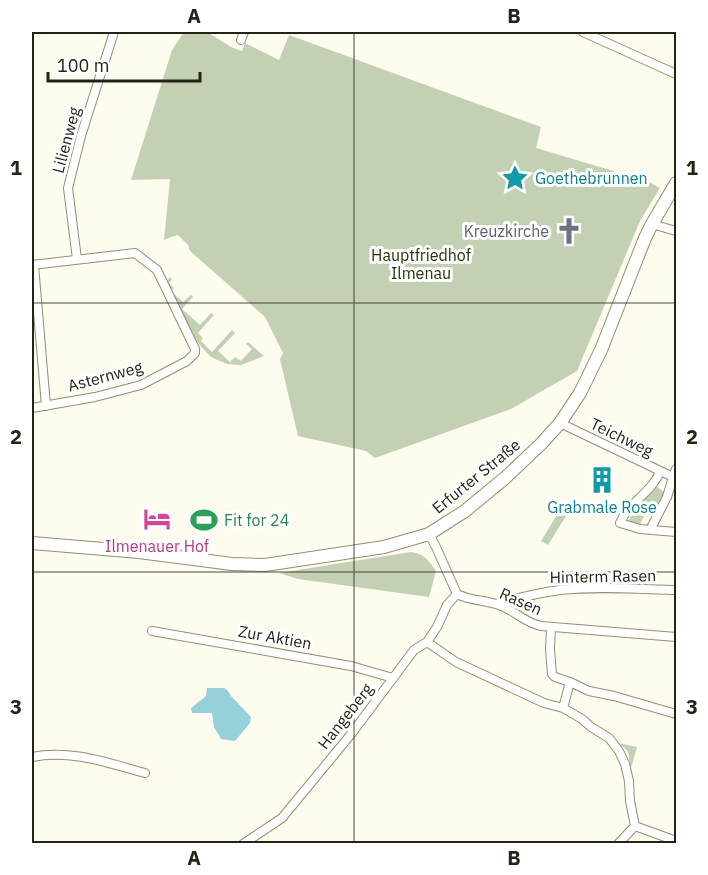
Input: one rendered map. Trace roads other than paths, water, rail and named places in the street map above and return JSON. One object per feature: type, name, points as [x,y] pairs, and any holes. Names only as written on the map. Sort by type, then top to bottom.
[{"type":"main road","name":"Erfurter Straße","points":[[32,543],[139,552],[232,564],[265,565],[384,547],[429,534],[465,511],[504,478],[560,423],[580,393],[601,350],[652,224],[676,183]]},
{"type":"street","name":"Lilienweg","points":[[77,259],[68,188],[81,136],[114,32]]},
{"type":"street","points":[[586,32],[676,74]]},
{"type":"street","points":[[652,224],[676,231]]},
{"type":"street","name":"Asternweg","points":[[32,408],[95,397],[141,384],[187,361],[195,354],[193,342],[157,270],[135,253],[77,259]]},
{"type":"street","points":[[46,406],[33,265],[77,259]]},
{"type":"street","name":"Teichweg","points":[[560,423],[660,472],[675,473]]},
{"type":"street","points":[[660,472],[656,482],[625,513],[620,523],[650,530],[676,532]]},
{"type":"street","points":[[650,530],[668,497],[675,473]]},
{"type":"street","points":[[429,534],[457,594]]},
{"type":"street","name":"Hinterm Rasen","points":[[496,604],[561,590],[676,590]]},
{"type":"street","name":"Rasen","points":[[457,594],[510,609],[529,623],[551,627],[676,637]]},
{"type":"street","name":"Hangeberg","points":[[243,843],[282,818],[414,651],[428,642],[447,605],[457,594]]},
{"type":"street","points":[[551,627],[550,649],[552,674],[555,677],[589,691],[676,714]]},
{"type":"street","name":"Zur Aktien","points":[[152,631],[351,666],[393,678]]},
{"type":"street","points":[[428,642],[456,662],[544,703],[563,708],[609,738],[625,764],[635,826]]},
{"type":"street","points":[[563,708],[570,682]]},
{"type":"street","points":[[32,757],[44,754],[64,754],[90,758],[145,773]]},
{"type":"street","points":[[635,826],[676,841]]},
{"type":"street","points":[[618,843],[635,826]]},
{"type":"water","points":[[207,688],[224,688],[251,717],[250,723],[235,741],[221,739],[214,727],[212,713],[192,713],[191,708],[206,696]]},
{"type":"place","name":"Goethebrunnen","points":[[515,178]]},
{"type":"place","name":"Kreuzkirche","points":[[569,231]]},
{"type":"place","name":"Grabmale Rose","points":[[602,480]]},
{"type":"place","name":"Ilmenauer Hof","points":[[157,519]]},
{"type":"place","name":"Fit for 24","points":[[204,520]]},
{"type":"park label","name":"Hauptfriedhof Ilmenau","points":[[421,264]]}]
